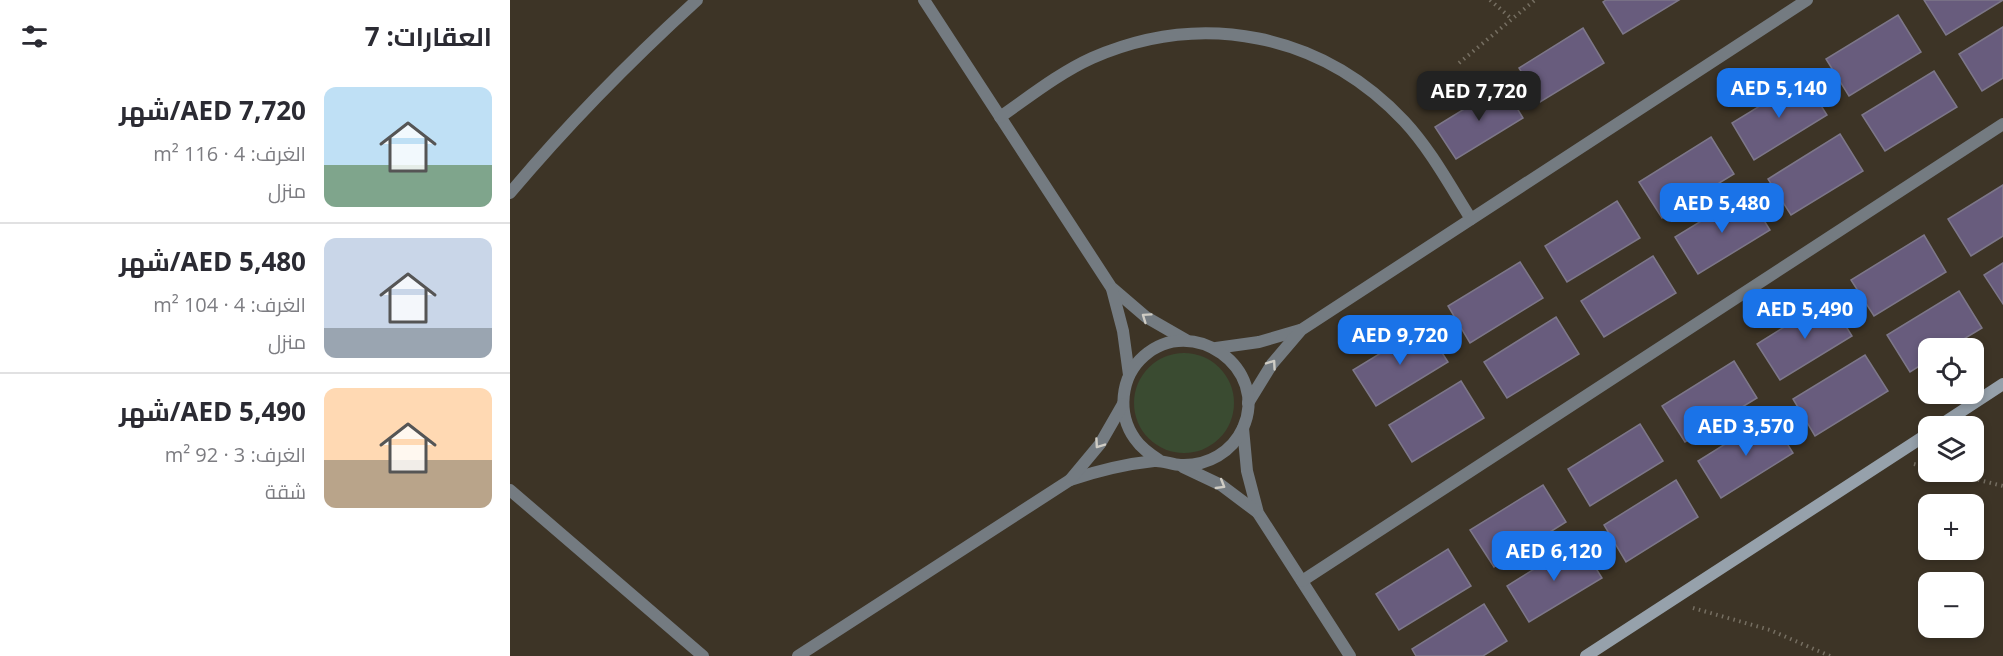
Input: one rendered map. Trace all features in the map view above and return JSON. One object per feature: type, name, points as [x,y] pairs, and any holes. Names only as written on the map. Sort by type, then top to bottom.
[{"type":"street","points":[[510,193],[551,144],[621,71],[697,0]]},
{"type":"street","points":[[924,0],[1112,287],[1146,318],[1186,340]]},
{"type":"street","points":[[1248,403],[1272,364],[1301,330],[1807,0]]},
{"type":"street","points":[[1000,117],[1090,59],[1130,43],[1172,34],[1204,33],[1258,38],[1299,49],[1339,68],[1374,92],[1405,122],[1431,157],[1471,219]]},
{"type":"street","points":[[1302,581],[2003,124]]},
{"type":"street","points":[[1112,287],[1124,331],[1129,375]]},
{"type":"street","points":[[1216,348],[1259,342],[1301,330]]},
{"type":"street","points":[[1258,513],[1221,485],[1147,453],[1134,439],[1126,422],[1123,404],[1125,384],[1143,356],[1163,344],[1186,340],[1202,342],[1216,348],[1240,371],[1246,386],[1248,403],[1243,428],[1247,471],[1258,513],[1350,656]]},
{"type":"street","points":[[1954,416],[2003,384]]},
{"type":"street","points":[[1070,480],[1100,444],[1123,404]]},
{"type":"street","points":[[1179,465],[1199,464],[1218,457],[1233,445],[1243,428]]},
{"type":"street","points":[[1586,656],[1918,440]]},
{"type":"street","points":[[798,656],[1070,480],[1114,467],[1159,460]]},
{"type":"street","points":[[510,490],[703,656]]},
{"type":"path","points":[[1490,0],[1512,19]]},
{"type":"path","points":[[1459,63],[1535,0]]},
{"type":"path","points":[[1984,481],[2003,486]]},
{"type":"path","points":[[1670,602],[1770,630],[1830,656]]},
{"type":"green space","points":[[1184,353],[1203,357],[1219,368],[1230,384],[1234,403],[1230,422],[1219,438],[1203,449],[1184,453],[1165,449],[1149,438],[1138,422],[1134,403],[1138,384],[1149,368],[1165,357]]},
{"type":"building","points":[[1606,0],[1679,0],[1623,34],[1603,2]]},
{"type":"building","points":[[1924,0],[2003,0],[1946,35]]},
{"type":"building","points":[[1898,15],[1921,52],[1849,96],[1826,59]]},
{"type":"building","points":[[2003,27],[2003,78],[1982,91],[1959,54]]},
{"type":"building","points":[[1583,28],[1604,63],[1540,102],[1519,68]]},
{"type":"building","points":[[1934,71],[1957,107],[1885,151],[1862,115]]},
{"type":"building","points":[[1804,79],[1827,115],[1754,160],[1732,123]]},
{"type":"building","points":[[1503,85],[1523,118],[1456,159],[1435,127]]},
{"type":"building","points":[[1840,134],[1863,171],[1791,215],[1768,179]]},
{"type":"building","points":[[1711,137],[1734,174],[1662,218],[1639,182]]},
{"type":"building","points":[[2003,185],[2003,236],[1971,256],[1948,219]]},
{"type":"building","points":[[1747,193],[1770,230],[1698,274],[1675,237]]},
{"type":"building","points":[[1617,201],[1640,238],[1567,282],[1545,246]]},
{"type":"building","points":[[1924,235],[1946,272],[1874,316],[1851,280]]},
{"type":"building","points":[[1653,256],[1676,293],[1604,337],[1581,301]]},
{"type":"building","points":[[1520,262],[1543,298],[1470,343],[1448,306]]},
{"type":"building","points":[[2003,263],[2003,304],[1984,275]]},
{"type":"building","points":[[1959,291],[1982,328],[1966,338],[1918,338],[1918,367],[1910,372],[1887,335]]},
{"type":"building","points":[[1829,299],[1852,336],[1780,380],[1757,344]]},
{"type":"building","points":[[1556,317],[1579,354],[1507,398],[1484,362]]},
{"type":"building","points":[[1425,326],[1448,362],[1376,406],[1353,370]]},
{"type":"building","points":[[1865,355],[1888,391],[1815,436],[1793,399]]},
{"type":"building","points":[[1734,361],[1757,398],[1685,442],[1662,406]]},
{"type":"building","points":[[1461,381],[1484,418],[1412,462],[1389,425]]},
{"type":"building","points":[[1770,416],[1793,453],[1721,498],[1698,461]]},
{"type":"building","points":[[1640,424],[1663,461],[1590,506],[1568,469]]},
{"type":"building","points":[[1676,480],[1698,517],[1626,562],[1604,525]]},
{"type":"building","points":[[1543,485],[1566,522],[1494,567],[1470,530]]},
{"type":"building","points":[[1579,541],[1602,578],[1529,622],[1507,586]]},
{"type":"building","points":[[1448,549],[1471,586],[1399,630],[1376,594]]},
{"type":"building","points":[[1484,604],[1507,641],[1483,656],[1416,656],[1412,649]]}]
